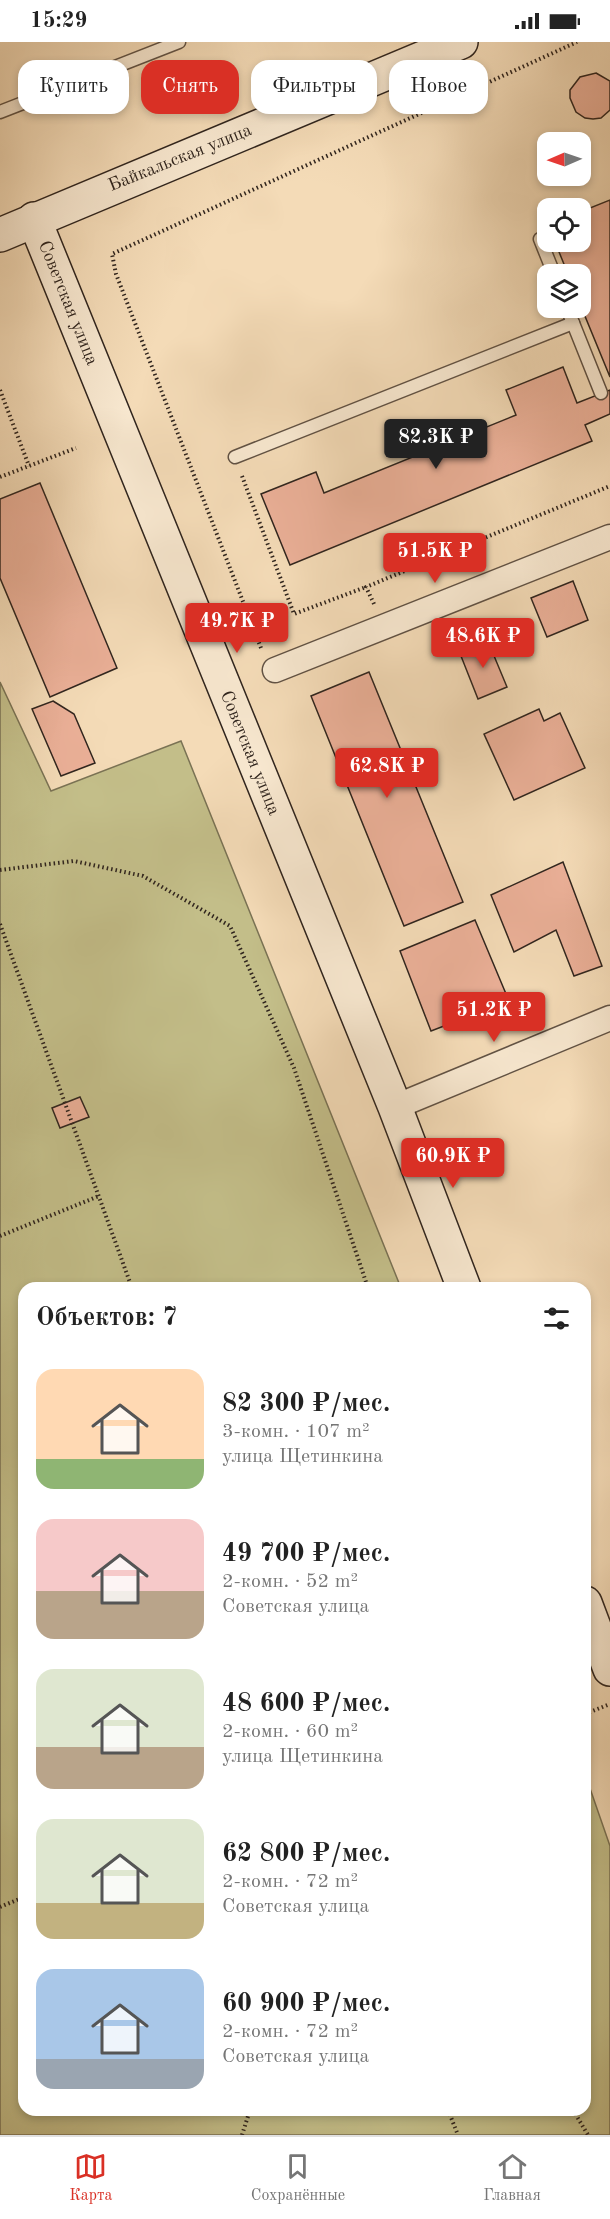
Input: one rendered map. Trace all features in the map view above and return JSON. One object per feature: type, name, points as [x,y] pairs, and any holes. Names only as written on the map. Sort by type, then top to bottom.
[{"type":"main road","name":"Байкальская улица","points":[[0,235],[461,42]]},
{"type":"main road","name":"Советская улица","points":[[34,219],[395,1107],[462,1282]]},
{"type":"main road","points":[[591,1619],[610,1669]]},
{"type":"street","points":[[270,664],[610,537]]},
{"type":"street","points":[[395,1107],[610,1018]]},
{"type":"lane","points":[[0,112],[179,42]]},
{"type":"lane","points":[[571,318],[601,393]]},
{"type":"lane","points":[[235,457],[573,323]]},
{"type":"path","points":[[270,664],[116,274],[112,254],[577,42]]},
{"type":"path","points":[[0,390],[29,466]]},
{"type":"path","points":[[0,477],[76,448]]},
{"type":"path","points":[[235,457],[294,614],[610,486]]},
{"type":"path","points":[[366,586],[378,613]]},
{"type":"path","points":[[0,870],[74,861],[142,876],[231,926],[294,1068],[366,1282]]},
{"type":"path","points":[[0,924],[130,1282]]},
{"type":"path","points":[[0,1236],[99,1196]]},
{"type":"path","points":[[591,1712],[610,1704]]},
{"type":"path","points":[[0,1907],[18,1900]]},
{"type":"path","points":[[242,2135],[248,2116]]},
{"type":"path","points":[[450,2116],[458,2135]]},
{"type":"path","points":[[577,2116],[588,2135]]},
{"type":"shaded area","points":[[0,682],[51,791],[181,741],[399,1282],[18,1282],[18,2116],[591,2116],[591,1791],[610,1846],[610,2135],[0,2135]]},
{"type":"building","points":[[596,73],[610,81],[610,110],[601,118],[585,118],[576,112],[570,98],[570,90],[580,77]]},
{"type":"building","points":[[610,200],[610,377],[586,318],[591,318],[591,264],[564,264],[559,252],[591,252],[591,208]]},
{"type":"building","points":[[563,367],[577,403],[610,390],[610,414],[585,425],[592,441],[290,565],[261,494],[316,472],[324,493],[516,415],[506,390]]},
{"type":"building","points":[[40,483],[117,668],[50,697],[0,578],[0,499]]},
{"type":"building","points":[[573,581],[588,620],[547,637],[531,598]]},
{"type":"building","points":[[487,639],[507,687],[478,699],[459,651]]},
{"type":"building","points":[[369,672],[463,902],[404,926],[311,696]]},
{"type":"building","points":[[53,701],[74,714],[95,763],[61,776],[32,709]]},
{"type":"building","points":[[539,709],[544,721],[560,713],[585,768],[514,800],[484,734]]},
{"type":"building","points":[[563,862],[602,966],[574,976],[556,930],[514,952],[491,895]]},
{"type":"building","points":[[475,920],[509,1001],[431,1031],[400,951]]},
{"type":"building","points":[[80,1097],[89,1117],[60,1128],[52,1108]]}]
